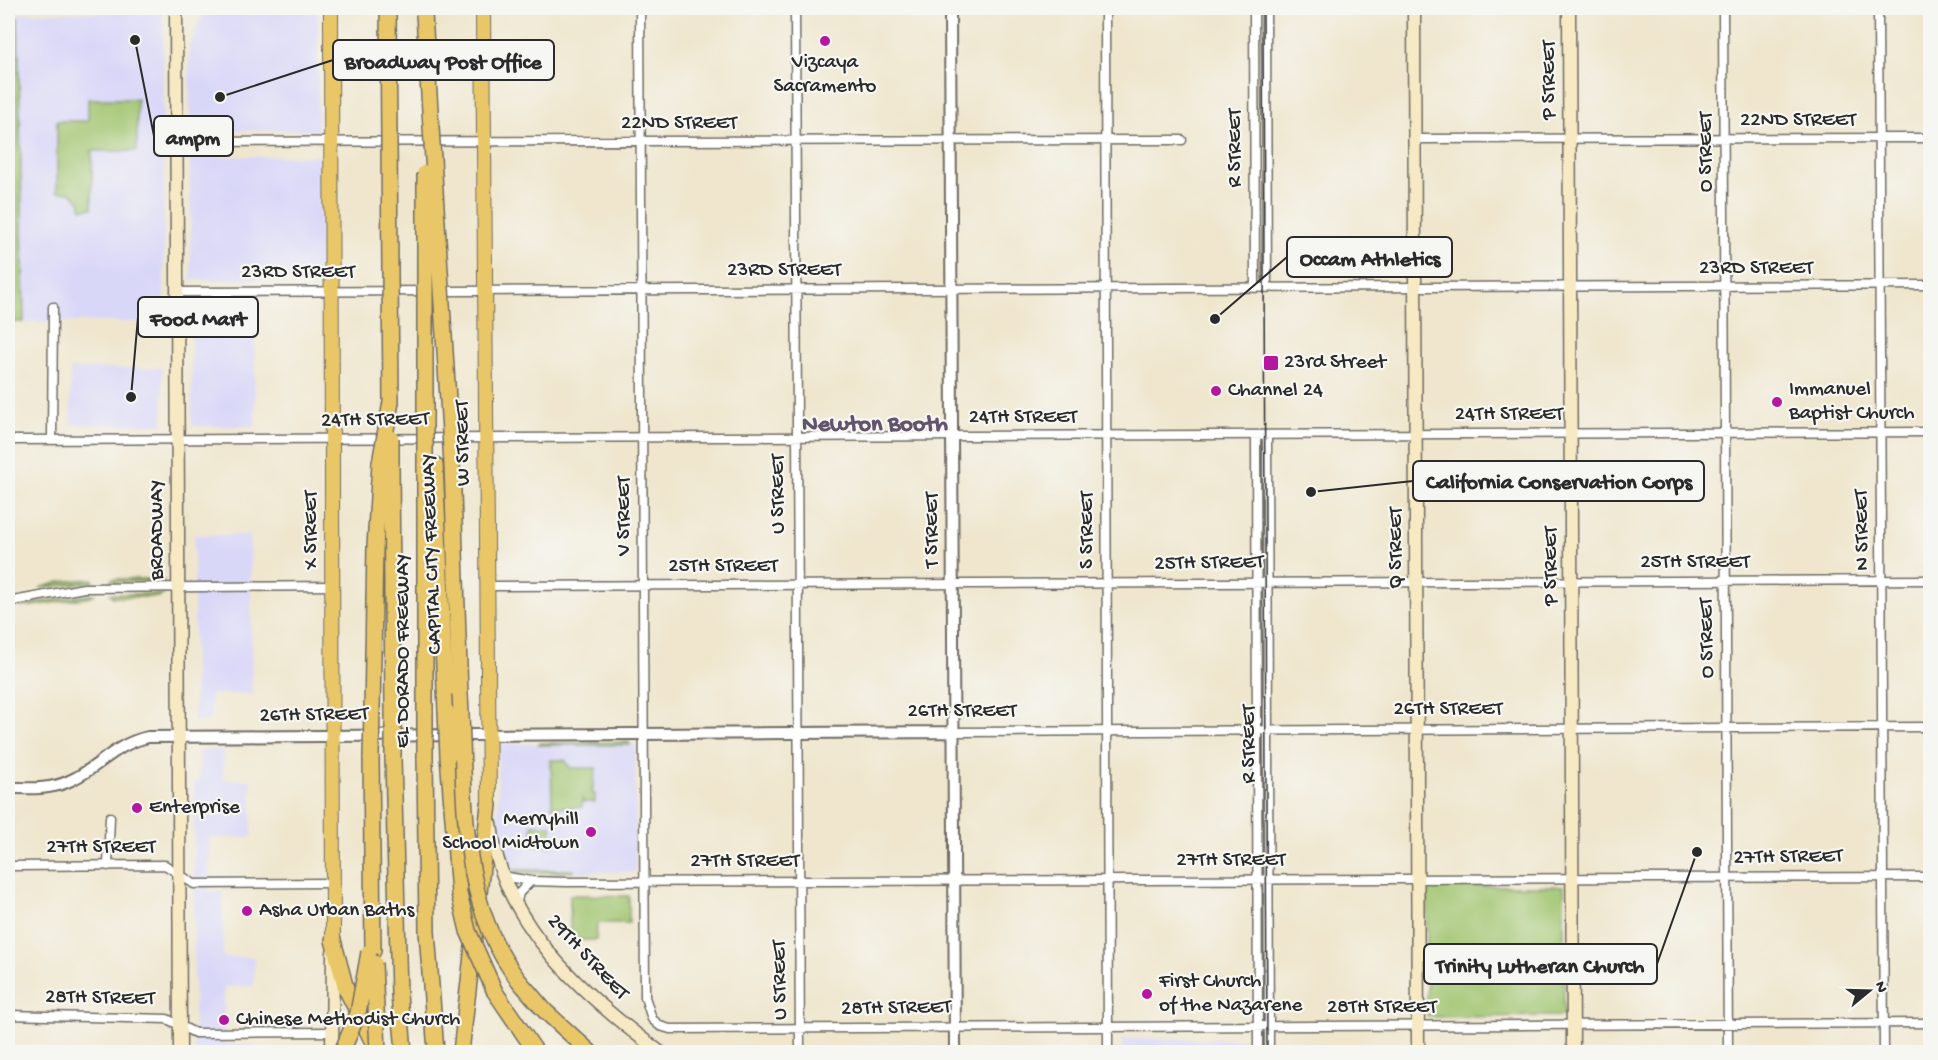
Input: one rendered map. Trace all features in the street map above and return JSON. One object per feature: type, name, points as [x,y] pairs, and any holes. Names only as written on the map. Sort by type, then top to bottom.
[{"type":"highway","points":[[378,1053],[371,952],[371,757],[375,547],[391,402],[388,8]]},
{"type":"highway","name":"CAPITAL CITY FREEWAY","points":[[424,11],[425,249]]},
{"type":"highway","name":"CAPITAL CITY FREEWAY","points":[[424,11],[452,464],[460,694],[469,848],[476,892],[496,945],[520,982],[545,1011],[590,1053]]},
{"type":"highway","name":"EL DORADO FREEWAY","points":[[425,249],[430,464],[425,712],[427,932],[436,1053]]},
{"type":"highway","name":"EL DORADO FREEWAY","points":[[386,463],[399,982],[404,1053]]},
{"type":"highway","points":[[430,464],[459,893],[468,931],[495,992],[536,1053]]},
{"type":"highway","points":[[461,1053],[489,804]]},
{"type":"highway","points":[[333,940],[346,989],[378,1053]]},
{"type":"highway","points":[[342,1053],[358,1013],[371,952]]},
{"type":"main road","name":"BROADWAY","points":[[176,8],[180,1053]]},
{"type":"main road","name":"X STREET","points":[[331,8],[334,586],[332,1053]]},
{"type":"main road","name":"W STREET","points":[[483,8],[489,804],[494,850],[502,876]]},
{"type":"main road","name":"Q STREET","points":[[1414,8],[1418,1053]]},
{"type":"main road","name":"P STREET","points":[[1569,8],[1573,1053]]},
{"type":"main road","name":"29TH STREET","points":[[502,876],[516,905],[550,952],[585,990],[660,1053]]},
{"type":"street","name":"V STREET","points":[[640,8],[645,1003],[655,1022]]},
{"type":"street","name":"U STREET","points":[[795,8],[800,1053]]},
{"type":"street","name":"T STREET","points":[[950,8],[955,1053]]},
{"type":"street","name":"S STREET","points":[[1105,8],[1108,1053]]},
{"type":"street","name":"R STREET","points":[[1254,8],[1255,288]]},
{"type":"street","name":"R STREET","points":[[1266,8],[1267,288]]},
{"type":"street","name":"O STREET","points":[[1723,8],[1728,1053]]},
{"type":"street","name":"N STREET","points":[[1878,8],[1884,1053]]},
{"type":"street","name":"22ND STREET","points":[[1414,138],[1930,138]]},
{"type":"street","name":"22ND STREET","points":[[177,142],[1182,140]]},
{"type":"street","name":"23RD STREET","points":[[177,292],[1930,285]]},
{"type":"street","points":[[52,440],[53,307]]},
{"type":"street","name":"24TH STREET","points":[[8,440],[1930,432]]},
{"type":"street","name":"R STREET","points":[[1256,435],[1258,1053]]},
{"type":"street","name":"R STREET","points":[[1267,435],[1269,1053]]},
{"type":"street","name":"25TH STREET","points":[[488,586],[1930,580]]},
{"type":"street","points":[[9,600],[84,588],[334,586]]},
{"type":"street","name":"26TH STREET","points":[[8,788],[61,784],[83,773],[117,748],[132,741],[179,736],[1930,727]]},
{"type":"street","points":[[108,866],[110,818]]},
{"type":"street","name":"27TH STREET","points":[[8,866],[165,865],[194,884],[333,883]]},
{"type":"street","name":"27TH STREET","points":[[502,876],[531,881],[1930,877]]},
{"type":"street","points":[[516,905],[519,893],[531,881]]},
{"type":"street","name":"28TH STREET","points":[[8,1015],[165,1019],[195,1033],[332,1032]]},
{"type":"street","name":"28TH STREET","points":[[655,1022],[670,1029],[1108,1025],[1930,1023]]},
{"type":"shaded area","points":[[318,8],[318,130],[190,131],[189,47],[204,9]]},
{"type":"shaded area","points":[[163,12],[164,322],[24,322],[18,13]]},
{"type":"shaded area","points":[[320,156],[320,278],[191,280],[190,157]]},
{"type":"shaded area","points":[[191,304],[254,304],[255,426],[192,426]]},
{"type":"shaded area","points":[[162,368],[163,424],[71,425],[70,369]]},
{"type":"shaded area","points":[[194,535],[250,535],[252,694],[211,694],[210,721],[194,721]]},
{"type":"shaded area","points":[[498,743],[635,744],[636,872],[507,872],[498,838]]},
{"type":"shaded area","points":[[199,750],[223,750],[223,780],[251,780],[252,837],[209,838],[209,891],[223,892],[223,957],[254,957],[254,986],[224,987],[224,1044],[254,1045],[254,1052],[194,1052],[194,782],[199,782]]},
{"type":"shaded area","points":[[1122,1039],[1250,1039],[1250,1052],[1122,1052]]},
{"type":"green space","points":[[8,18],[18,18],[24,322],[8,322]]},
{"type":"green space","points":[[88,99],[137,99],[137,151],[92,151],[92,208],[82,209],[80,201],[70,192],[57,192],[57,121],[88,121]]},
{"type":"green space","points":[[92,579],[94,582],[40,588],[60,582]]},
{"type":"green space","points":[[112,579],[161,579],[164,581],[110,582]]},
{"type":"green space","points":[[94,594],[91,597],[31,606],[21,607],[20,605]]},
{"type":"green space","points":[[110,594],[164,594],[160,597],[113,597]]},
{"type":"green space","points":[[629,742],[630,745],[539,745],[540,743]]},
{"type":"green space","points":[[551,760],[565,760],[570,768],[596,768],[592,793],[595,794],[595,802],[584,802],[582,799],[582,807],[552,807]]},
{"type":"green space","points":[[532,825],[551,825],[553,846],[532,846]]},
{"type":"green space","points":[[515,870],[574,870],[573,872],[515,873]]},
{"type":"green space","points":[[1427,886],[1564,886],[1564,1016],[1427,1017]]},
{"type":"green space","points":[[570,895],[629,896],[629,923],[597,923],[596,940],[570,940]]},
{"type":"tram line","points":[[1263,8],[1267,1052]]},
{"type":"place","name":"ampm","points":[[135,40]]},
{"type":"place","name":"Vizcaya Sacramento","points":[[825,41]]},
{"type":"place","name":"Broadway Post Office","points":[[220,97]]},
{"type":"place","name":"Occam Athletics","points":[[1215,319]]},
{"type":"place","name":"23rd Street","points":[[1271,363]]},
{"type":"place","name":"Channel 24","points":[[1216,391]]},
{"type":"place","name":"Food Mart","points":[[131,397]]},
{"type":"place","name":"Immanuel Baptist Church","points":[[1777,402]]},
{"type":"place","name":"California Conservation Corps","points":[[1311,492]]},
{"type":"place","name":"Enterprise","points":[[137,808]]},
{"type":"place","name":"Merryhill School Midtown","points":[[591,832]]},
{"type":"place","name":"Trinity Lutheran Church","points":[[1697,852]]},
{"type":"place","name":"Asha Urban Baths","points":[[247,911]]},
{"type":"place","name":"First Church of the Nazarene","points":[[1147,994]]},
{"type":"place","name":"Chinese Methodist Church","points":[[224,1020]]},
{"type":"district","name":"Newton Booth","points":[[875,425]]}]
